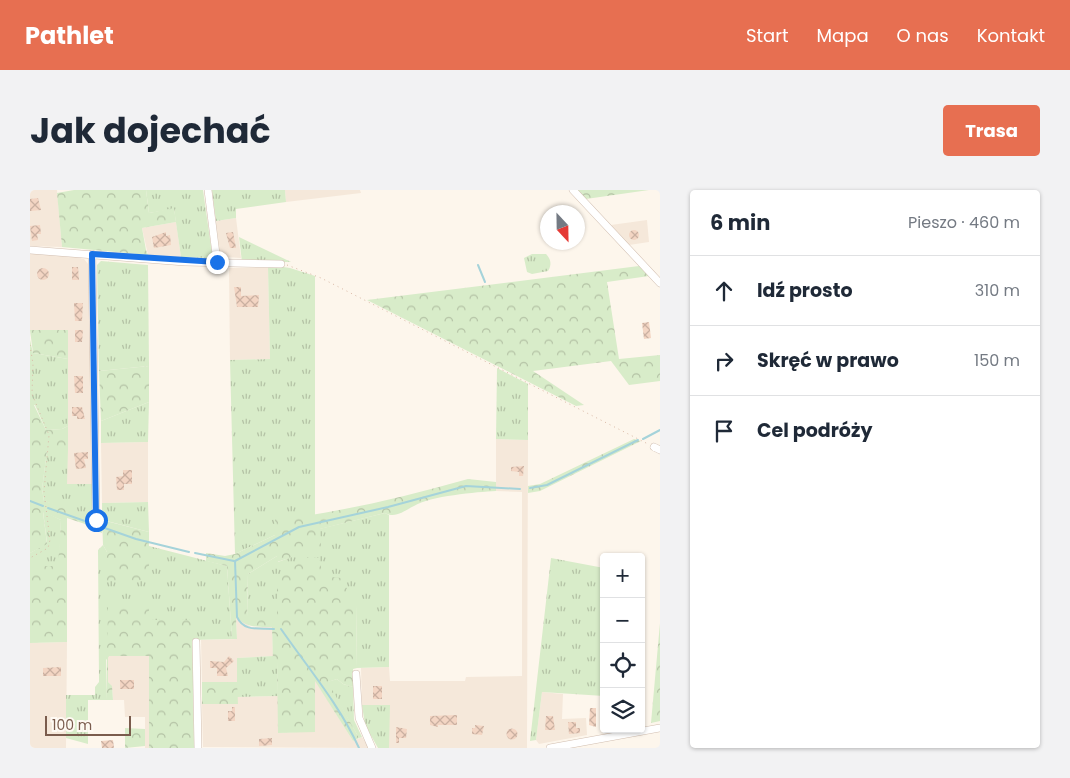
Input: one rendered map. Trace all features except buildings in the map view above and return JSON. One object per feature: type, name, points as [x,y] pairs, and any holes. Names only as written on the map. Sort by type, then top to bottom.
[{"type":"street","points":[[208,190],[217,262]]},
{"type":"street","points":[[573,190],[660,283]]},
{"type":"street","points":[[30,250],[217,262],[282,264]]},
{"type":"street","points":[[92,254],[96,520]]},
{"type":"street","points":[[196,642],[198,748]]},
{"type":"street","points":[[356,674],[359,718],[372,748]]},
{"type":"street","points":[[550,748],[660,728]]},
{"type":"path","points":[[282,264],[302,269],[321,278],[657,448]]},
{"type":"path","points":[[30,345],[33,364],[31,394],[49,435],[44,492],[50,540],[48,548],[30,558]]},
{"type":"shaded area","points":[[30,190],[57,190],[62,247],[30,246]]},
{"type":"shaded area","points":[[285,190],[360,190],[361,193],[286,202]]},
{"type":"shaded area","points":[[236,218],[241,258],[226,257],[220,253],[216,221]]},
{"type":"shaded area","points":[[647,220],[649,242],[629,245],[611,225]]},
{"type":"shaded area","points":[[176,222],[181,257],[148,255],[142,228]]},
{"type":"shaded area","points":[[30,252],[69,255],[84,259],[88,264],[93,484],[67,484],[68,330],[30,330]]},
{"type":"shaded area","points":[[229,268],[268,268],[270,359],[230,360]]},
{"type":"shaded area","points":[[496,439],[528,440],[527,748],[389,748],[389,705],[362,705],[361,668],[389,667],[390,681],[465,681],[466,677],[522,676],[522,492],[496,491]]},
{"type":"shaded area","points":[[148,442],[148,502],[102,503],[101,443]]},
{"type":"shaded area","points":[[236,616],[251,627],[272,627],[273,656],[237,658],[237,682],[202,682],[201,640],[237,639]]},
{"type":"shaded area","points":[[67,642],[66,748],[30,748],[30,643]]},
{"type":"shaded area","points":[[108,656],[149,656],[149,748],[145,748],[145,717],[125,717],[124,700],[113,700],[112,687],[108,682]]},
{"type":"shaded area","points":[[315,680],[353,741],[362,737],[369,748],[203,747],[202,704],[237,704],[237,697],[278,696],[278,733],[315,731]]},
{"type":"shaded area","points":[[542,692],[563,694],[562,719],[586,718],[587,735],[539,744],[536,740]]},
{"type":"green space","points":[[74,190],[146,190],[149,213],[174,208],[176,222],[142,228],[148,255],[62,247],[57,193]]},
{"type":"green space","points":[[146,190],[203,190],[212,253],[208,258],[181,257],[174,209],[149,213]]},
{"type":"green space","points":[[212,190],[285,190],[286,202],[236,209],[236,218],[216,221]]},
{"type":"green space","points":[[577,190],[649,190],[586,199]]},
{"type":"green space","points":[[239,237],[291,262],[242,262]]},
{"type":"green space","points":[[532,254],[546,254],[550,262],[548,271],[532,274],[527,272],[524,258]]},
{"type":"green space","points":[[101,261],[148,265],[149,366],[99,371],[97,265]]},
{"type":"green space","points":[[270,265],[290,268],[315,276],[315,515],[299,518],[275,535],[235,554],[230,360],[270,359],[268,268]]},
{"type":"green space","points":[[639,266],[649,276],[607,282],[619,359],[660,355],[660,381],[629,385],[611,361],[533,371],[584,405],[576,406],[367,300]]},
{"type":"green space","points":[[30,330],[68,330],[68,359],[33,353]]},
{"type":"green space","points":[[30,340],[33,353],[68,359],[68,426],[62,429],[46,430],[35,405],[30,405]]},
{"type":"green space","points":[[149,366],[149,402],[101,421],[99,371]]},
{"type":"green space","points":[[497,368],[528,384],[528,440],[496,439]]},
{"type":"green space","points":[[149,402],[148,442],[101,443],[101,421]]},
{"type":"green space","points":[[30,405],[34,405],[46,430],[62,429],[68,426],[68,450],[47,451],[42,489],[44,501],[67,507],[94,518],[94,527],[67,518],[67,642],[30,643],[30,566],[58,566],[61,520],[43,512],[47,544],[30,553]]},
{"type":"green space","points":[[634,439],[641,441],[540,491],[528,493],[528,486],[540,484]]},
{"type":"green space","points":[[47,450],[68,450],[67,484],[93,484],[98,520],[102,520],[102,503],[148,502],[149,532],[103,520],[102,533],[94,530],[94,518],[44,501],[42,489]]},
{"type":"green space","points":[[468,479],[496,482],[496,491],[442,497],[421,503],[397,514],[389,515],[385,513],[320,529],[321,548],[277,562],[277,556],[248,574],[247,617],[277,617],[277,578],[308,557],[319,558],[323,576],[341,578],[356,605],[357,668],[353,669],[353,687],[343,684],[337,679],[328,682],[359,738],[353,741],[315,681],[315,732],[278,733],[277,662],[273,662],[272,627],[249,625],[236,617],[237,639],[232,639],[227,566],[206,561],[206,553],[225,556],[235,554],[275,535],[275,515],[293,513],[299,517],[342,510]]},
{"type":"green space","points":[[43,511],[61,520],[59,566],[30,566],[30,553],[47,543]]},
{"type":"green space","points":[[385,513],[389,515],[389,667],[357,668],[356,605],[277,617],[247,617],[248,574],[277,556],[278,562],[294,556],[319,529]]},
{"type":"green space","points":[[102,520],[149,532],[149,580],[107,581],[107,552],[103,545]]},
{"type":"green space","points":[[103,545],[107,552],[107,580],[149,580],[149,546],[227,566],[232,639],[192,640],[192,620],[149,620],[149,606],[106,660],[106,700],[88,700],[88,744],[66,738],[66,695],[95,695],[95,687],[99,682],[98,550]]},
{"type":"green space","points":[[551,558],[600,567],[600,696],[542,692],[536,740],[530,741]]},
{"type":"green space","points":[[149,605],[149,620],[192,620],[194,748],[149,748],[149,656],[108,656],[108,682],[112,686],[113,700],[106,700],[108,606]]},
{"type":"green space","points":[[660,623],[660,721],[651,723]]},
{"type":"green space","points":[[273,656],[273,661],[277,661],[278,696],[237,697],[237,658]]},
{"type":"green space","points":[[337,679],[343,684],[353,687],[354,720],[362,737],[359,738],[327,682]]},
{"type":"green space","points":[[202,682],[237,682],[238,704],[202,704]]},
{"type":"green space","points":[[362,705],[390,705],[389,748],[378,748],[365,725]]},
{"type":"green space","points":[[125,728],[145,729],[145,746],[125,748]]},
{"type":"waterway","points":[[478,265],[485,282]]},
{"type":"waterway","points":[[643,439],[660,430]]},
{"type":"waterway","points":[[530,488],[547,485],[638,440]]},
{"type":"waterway","points":[[274,629],[248,627],[240,622],[237,617],[235,561],[299,527],[388,507],[466,486],[520,489]]},
{"type":"waterway","points":[[30,501],[43,506]]},
{"type":"waterway","points":[[48,508],[136,539],[189,552]]},
{"type":"waterway","points":[[195,553],[234,561]]},
{"type":"waterway","points":[[281,629],[333,701],[359,748]]},
{"type":"route","points":[[96,520],[92,254],[217,262]]}]
